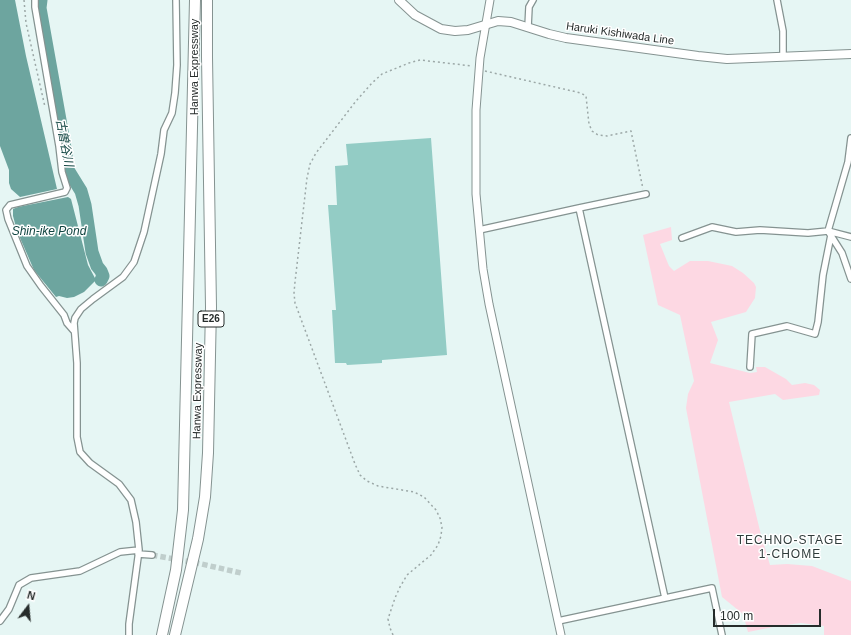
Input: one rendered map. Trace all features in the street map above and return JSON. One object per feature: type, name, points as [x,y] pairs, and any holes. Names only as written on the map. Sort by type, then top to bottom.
[{"type":"highway","name":"Hanwa Expressway","points":[[162,635],[176,570],[183,510],[195,0]]},
{"type":"highway","name":"Hanwa Expressway","points":[[175,635],[198,539],[204,504],[208,453],[211,307],[206,57],[207,0]]},
{"type":"main road","name":"Haruki Kishiwada Line","points":[[400,0],[415,15],[441,29],[455,31],[468,30],[498,21],[511,22],[566,38],[727,59],[851,54]]},
{"type":"street","points":[[35,0],[35,8],[59,146],[62,172],[67,188],[65,192],[10,205],[6,210],[8,219],[27,266],[64,315],[67,323],[74,332]]},
{"type":"street","points":[[129,635],[138,552],[136,522],[131,500],[119,484],[90,463],[80,452],[77,437],[77,363],[74,332],[75,318],[81,309],[124,277],[134,262],[144,232],[161,154],[164,130],[172,113],[175,93],[177,65],[176,0]]},
{"type":"street","points":[[490,0],[479,69],[476,110],[476,163],[479,230],[483,269],[489,304],[561,635]]},
{"type":"street","points":[[528,27],[529,7],[533,0]]},
{"type":"street","points":[[777,0],[783,31],[783,57]]},
{"type":"street","points":[[750,367],[752,334],[787,326],[815,334],[818,322],[829,233],[848,162],[851,138]]},
{"type":"street","points":[[479,230],[646,194]]},
{"type":"street","points":[[578,208],[665,598]]},
{"type":"street","points":[[682,238],[712,227],[736,232],[760,230],[829,233],[851,237]]},
{"type":"street","points":[[829,233],[842,253],[851,279]]},
{"type":"street","points":[[0,621],[9,609],[19,585],[31,578],[80,571],[120,552],[138,552],[152,555]]},
{"type":"street","points":[[558,620],[712,588],[722,635]]},
{"type":"path","points":[[24,0],[26,23],[46,112]]},
{"type":"path","points":[[393,635],[388,619],[395,598],[408,575],[431,555],[438,545],[442,526],[436,510],[424,497],[414,492],[378,486],[367,482],[360,475],[295,303],[295,282],[307,178],[310,164],[316,153],[356,101],[382,74],[420,60],[472,66],[487,72],[581,93],[586,96],[589,124],[592,131],[598,135],[607,136],[631,131],[642,187],[646,194]]},
{"type":"shaded area","points":[[671,227],[672,240],[660,244],[669,266],[674,271],[690,261],[708,261],[732,266],[743,273],[754,283],[756,287],[755,298],[746,312],[711,322],[718,340],[710,363],[750,373],[757,372],[756,367],[765,367],[786,379],[792,385],[805,383],[814,385],[820,390],[819,395],[783,400],[775,394],[729,402],[761,535],[770,565],[787,564],[812,566],[851,581],[851,635],[824,635],[824,626],[801,623],[748,632],[743,614],[722,597],[686,408],[688,394],[694,381],[680,315],[658,305],[643,235]]},
{"type":"water","points":[[0,0],[15,0],[26,56],[57,189],[20,197],[11,189],[9,183],[9,170],[0,146]]},
{"type":"water","name":"Shin-ike Pond","points":[[68,197],[71,199],[88,265],[96,280],[84,292],[74,297],[67,298],[59,296],[56,297],[34,270],[17,231],[13,216],[13,209]]},
{"type":"building","points":[[431,138],[447,355],[382,360],[382,363],[347,365],[346,363],[335,363],[332,310],[336,310],[328,205],[337,205],[335,166],[348,165],[346,144]]},
{"type":"waterway","name":"古曽谷川","points":[[41,0],[40,8],[68,170],[81,191],[85,205],[92,252],[97,266],[103,276],[101,280]]},
{"type":"tunnel","points":[[152,555],[241,573]]},
{"type":"district","name":"TECHNO-STAGE 1-CHOME","points":[[790,548]]}]
